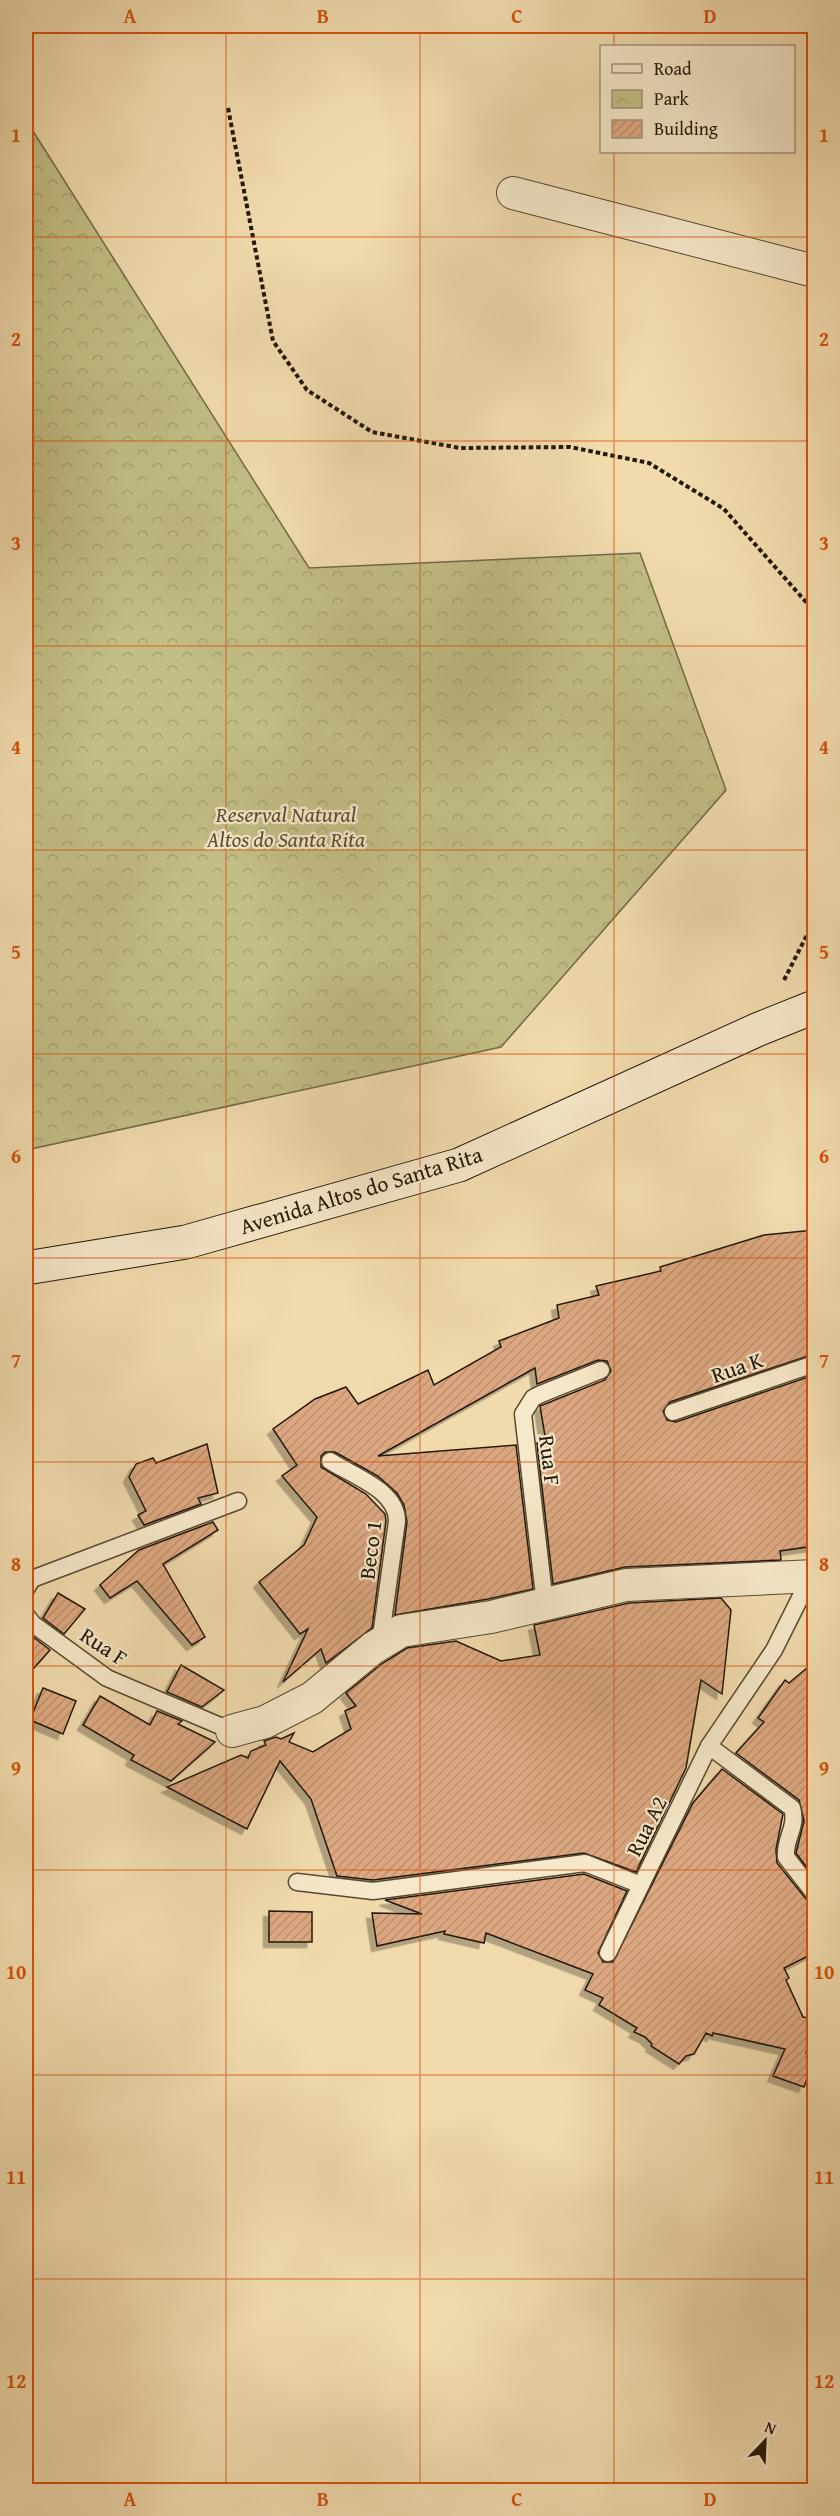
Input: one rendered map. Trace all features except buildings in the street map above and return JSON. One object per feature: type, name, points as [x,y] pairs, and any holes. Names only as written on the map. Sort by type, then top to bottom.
[{"type":"street","points":[[513,193],[814,271]]},
{"type":"street","name":"Avenida Altos do Santa Rita","points":[[26,1268],[186,1242],[459,1165],[759,1029],[814,1007]]},
{"type":"street","points":[[232,1731],[265,1722],[312,1698],[381,1643],[401,1630],[491,1617],[627,1585],[813,1576]]},
{"type":"lane","name":"Rua K","points":[[673,1412],[814,1364]]},
{"type":"lane","name":"Rua F","points":[[545,1604],[523,1414],[533,1398],[601,1370]]},
{"type":"lane","name":"Beco 1","points":[[330,1461],[383,1494],[395,1505],[397,1521],[381,1643]]},
{"type":"lane","points":[[26,1589],[32,1579],[238,1501]]},
{"type":"lane","name":"Rua A2","points":[[297,1882],[373,1891],[585,1863],[641,1885],[709,1746],[774,1650],[813,1576]]},
{"type":"lane","name":"Rua F","points":[[26,1615],[33,1624],[107,1678],[232,1731]]},
{"type":"lane","points":[[709,1746],[792,1808],[794,1827],[786,1857],[814,1893]]},
{"type":"lane","points":[[608,1953],[641,1885]]},
{"type":"path","points":[[228,108],[273,341],[307,390],[372,432],[460,448],[570,447],[649,463],[724,509],[814,612]]},
{"type":"path","points":[[759,1029],[809,931],[814,908]]},
{"type":"green space","name":"Reserval Natural Altos do Santa Rita","points":[[26,120],[309,568],[640,553],[726,790],[501,1047],[26,1150]]}]
